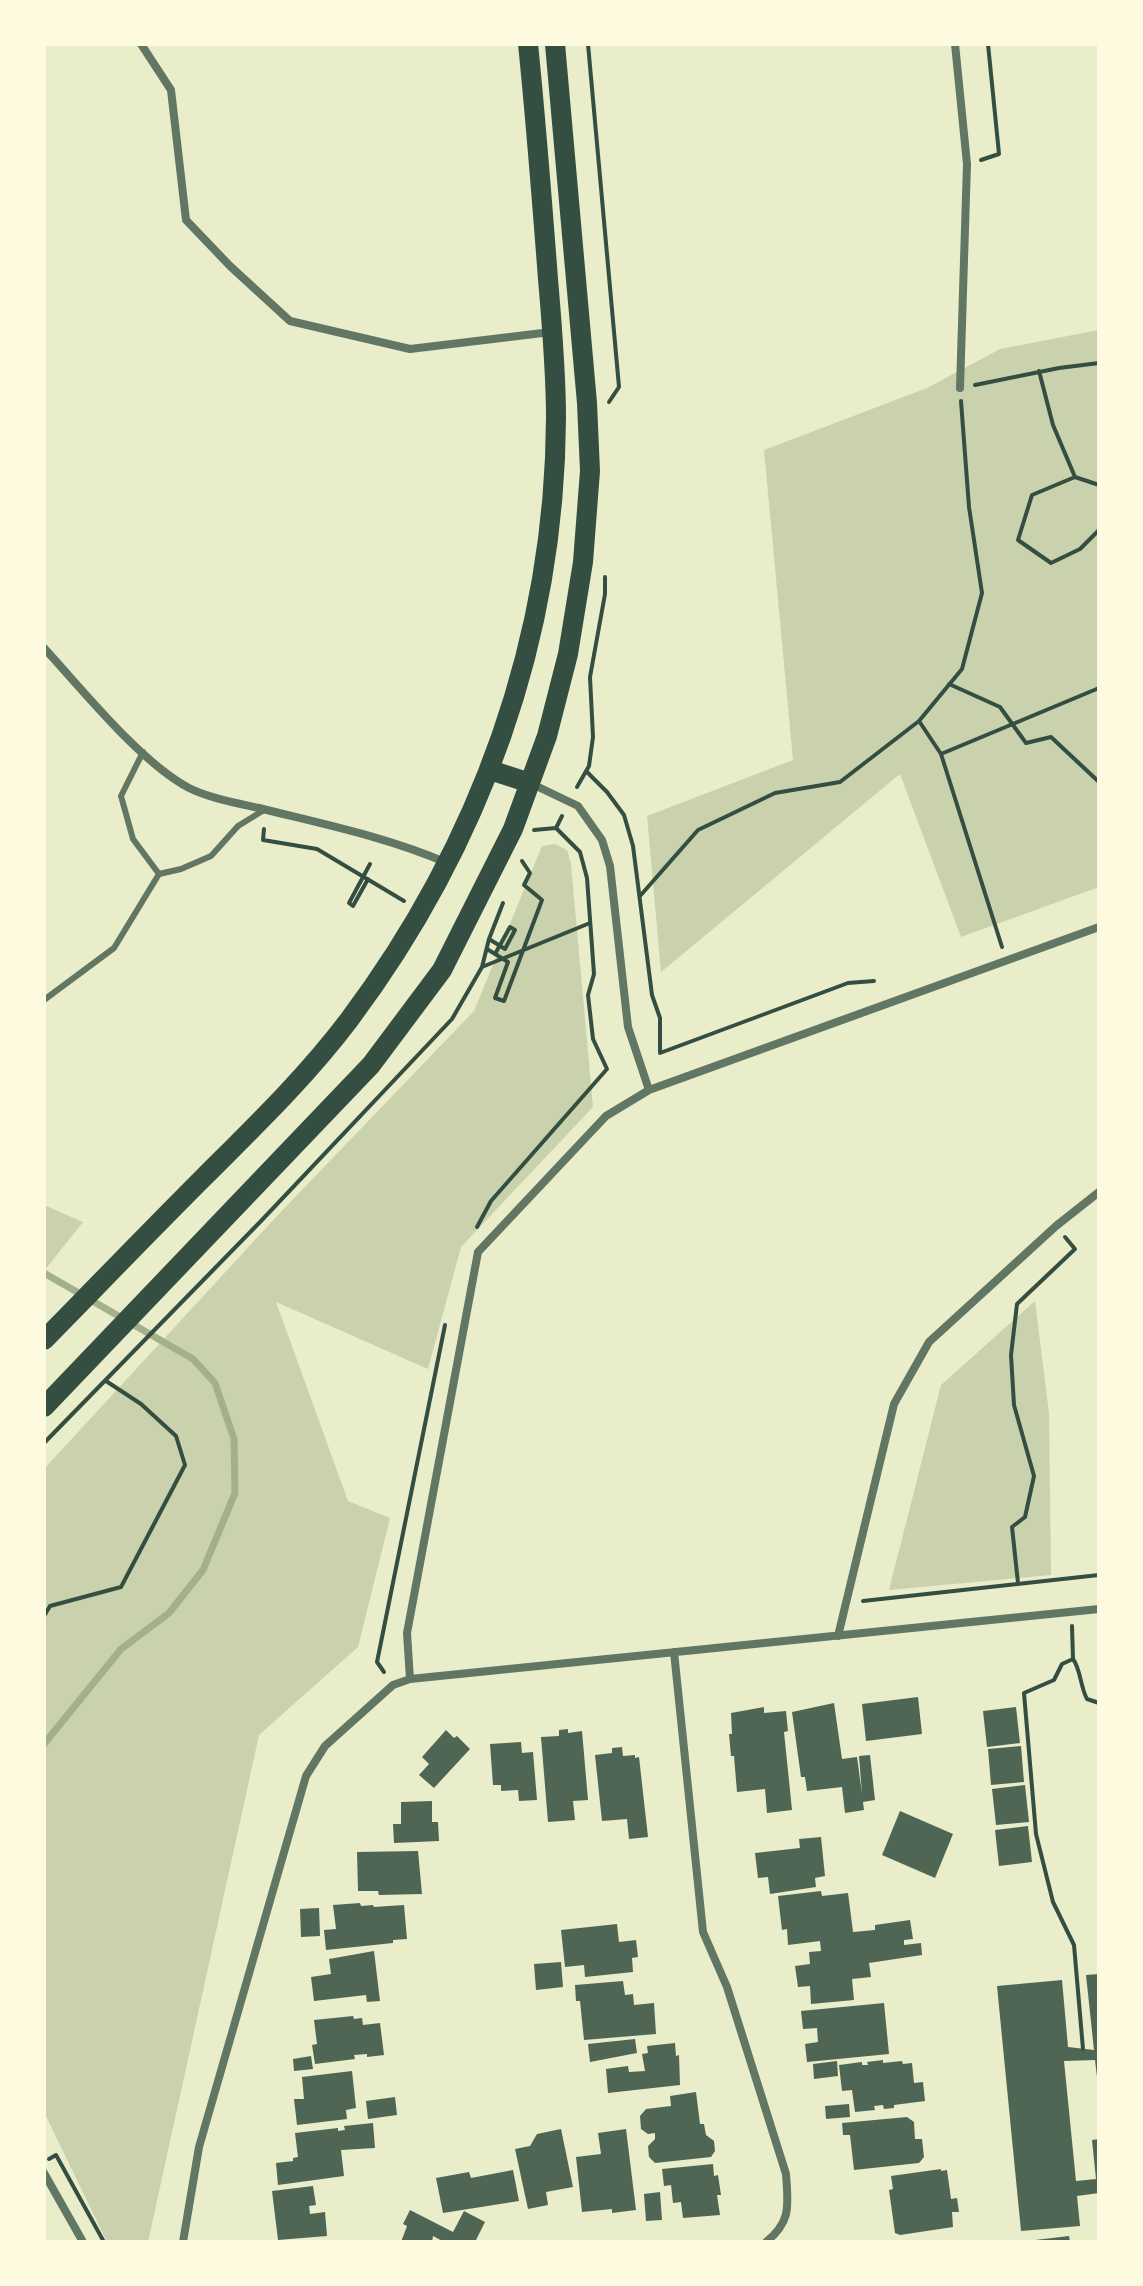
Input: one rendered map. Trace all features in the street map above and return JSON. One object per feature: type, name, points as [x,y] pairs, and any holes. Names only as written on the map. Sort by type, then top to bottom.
[{"type":"main road","points":[[44,1340],[252,1130],[347,1023],[406,940],[447,863],[490,770],[522,669],[548,535],[556,422],[552,332],[528,44]]},
{"type":"main road","points":[[49,1402],[371,1065],[442,970],[513,829],[547,736],[568,654],[583,562],[590,471],[587,403],[555,44]]},
{"type":"main road","points":[[490,770],[530,783]]},
{"type":"street","points":[[141,44],[171,90],[186,220],[290,321],[410,349],[552,332]]},
{"type":"street","points":[[955,44],[967,164],[960,388]]},
{"type":"street","points":[[44,648],[164,773],[191,789],[409,846],[447,863]]},
{"type":"street","points":[[530,783],[578,806],[602,840],[610,866],[628,1027],[649,1090]]},
{"type":"street","points":[[410,1679],[407,1633],[478,1252],[606,1116],[649,1090],[1099,927]]},
{"type":"street","points":[[838,1636],[894,1404],[929,1342],[1056,1226],[1099,1192]]},
{"type":"street","points":[[183,2242],[199,2147],[306,1776],[325,1746],[393,1685],[410,1679],[1099,1609]]},
{"type":"street","points":[[674,1652],[703,1932],[727,1987],[786,2174],[788,2203],[781,2230],[766,2242]]},
{"type":"street","points":[[44,2173],[83,2242]]},
{"type":"lane","points":[[143,752],[121,796],[133,839],[159,874]]},
{"type":"lane","points":[[44,1000],[114,948],[159,874],[181,869],[211,856],[238,826],[264,810]]},
{"type":"path","points":[[588,44],[619,387],[608,403]]},
{"type":"path","points":[[967,164],[999,154],[988,44]]},
{"type":"path","points":[[640,896],[698,830],[775,793],[840,782],[919,721],[962,669],[982,593],[969,507],[960,388],[1039,371],[1099,363]]},
{"type":"path","points":[[1039,371],[1053,425],[1075,477]]},
{"type":"path","points":[[1099,485],[1075,477],[1032,495],[1018,540],[1051,563],[1080,549],[1099,530]]},
{"type":"path","points":[[949,684],[1000,707],[1026,743],[1051,737],[1099,782]]},
{"type":"path","points":[[941,754],[1099,688]]},
{"type":"path","points":[[919,721],[941,754],[1006,960]]},
{"type":"path","points":[[586,771],[624,815],[633,846],[652,995],[660,1018],[660,1053],[848,983],[874,981]]},
{"type":"path","points":[[520,859],[530,873],[526,881]]},
{"type":"path","points":[[368,879],[353,906],[349,903],[370,864]]},
{"type":"path","points":[[482,967],[590,923]]},
{"type":"path","points":[[489,939],[505,949],[515,930],[510,927],[495,954]]},
{"type":"path","points":[[44,1443],[261,1221]]},
{"type":"path","points":[[1018,1583],[1012,1527],[1025,1517],[1034,1476],[1014,1405],[1011,1355],[1017,1304],[1075,1249],[1056,1226]]},
{"type":"path","points":[[44,1616],[50,1606],[121,1587],[185,1465],[176,1436],[141,1404],[110,1384]]},
{"type":"path","points":[[844,1603],[1099,1575]]},
{"type":"path","points":[[1072,1612],[1073,1659],[1078,1666],[1087,1699],[1099,1703]]},
{"type":"path","points":[[1073,1659],[1062,1664],[1054,1680],[1024,1693],[1036,1834],[1053,1902],[1074,1945],[1083,2049]]},
{"type":"path","points":[[56,2155],[104,2242]]},
{"type":"green space","points":[[1099,330],[1099,887],[961,937],[900,774],[661,972],[647,816],[793,760],[764,450],[927,388],[1000,349]]},
{"type":"green space","points":[[555,844],[567,850],[571,864],[593,1107],[461,1247],[428,1369],[276,1302],[348,1501],[390,1518],[358,1647],[259,1735],[148,2242],[107,2242],[44,2112],[44,1469],[277,1216],[474,1011],[542,846]]},
{"type":"green space","points":[[44,1205],[83,1222],[44,1271]]},
{"type":"green space","points":[[1035,1301],[1049,1413],[1051,1575],[889,1590],[941,1385]]},
{"type":"building","points":[[918,1697],[922,1734],[866,1741],[862,1704]]},
{"type":"building","points":[[834,1703],[842,1759],[857,1757],[862,1794],[859,1756],[870,1755],[875,1800],[863,1802],[864,1810],[845,1813],[842,1787],[807,1791],[805,1777],[801,1777],[792,1712]]},
{"type":"building","points":[[764,1707],[764,1713],[786,1711],[788,1731],[784,1732],[792,1810],[767,1813],[765,1789],[737,1792],[729,1734],[732,1734],[731,1713]]},
{"type":"building","points":[[1016,1707],[1020,1743],[987,1747],[983,1711]]},
{"type":"building","points":[[568,1729],[568,1733],[582,1731],[588,1800],[573,1801],[575,1820],[548,1822],[541,1737],[559,1736],[559,1730]]},
{"type":"building","points":[[446,1730],[470,1749],[434,1788],[419,1775],[429,1764],[422,1757]]},
{"type":"building","points":[[521,1742],[522,1753],[533,1752],[537,1800],[519,1801],[518,1790],[501,1791],[501,1785],[493,1785],[490,1744]]},
{"type":"building","points":[[1021,1746],[1024,1782],[991,1785],[988,1749]]},
{"type":"building","points":[[622,1747],[623,1756],[639,1757],[648,1837],[629,1839],[627,1819],[602,1821],[595,1755],[612,1753],[612,1748]]},
{"type":"building","points":[[1025,1785],[1029,1822],[996,1825],[992,1789]]},
{"type":"building","points":[[432,1801],[432,1822],[438,1822],[439,1841],[394,1843],[393,1824],[401,1824],[401,1802]]},
{"type":"building","points":[[900,1811],[953,1834],[935,1878],[882,1855]]},
{"type":"building","points":[[1028,1826],[1032,1862],[999,1866],[995,1830]]},
{"type":"building","points":[[821,1837],[825,1876],[815,1878],[816,1887],[770,1894],[768,1877],[758,1878],[755,1853],[800,1848],[799,1839]]},
{"type":"building","points":[[418,1851],[422,1894],[379,1895],[378,1891],[358,1891],[357,1852]]},
{"type":"building","points":[[821,1891],[822,1896],[848,1893],[853,1932],[875,1930],[875,1925],[910,1920],[913,1939],[904,1940],[904,1945],[921,1943],[922,1955],[869,1963],[871,1977],[852,1979],[854,2000],[811,2004],[810,1986],[798,1987],[795,1966],[810,1964],[809,1952],[821,1951],[820,1941],[788,1945],[787,1929],[782,1930],[778,1896]]},
{"type":"building","points":[[360,1903],[361,1906],[374,1907],[404,1905],[407,1939],[326,1950],[324,1930],[336,1929],[333,1905]]},
{"type":"building","points":[[319,1908],[320,1936],[301,1937],[300,1909]]},
{"type":"building","points":[[617,1924],[619,1942],[636,1940],[638,1957],[632,1958],[633,1972],[585,1977],[584,1965],[565,1967],[561,1930]]},
{"type":"building","points":[[374,1951],[380,2001],[367,2002],[366,1995],[314,2001],[311,1977],[331,1974],[329,1959]]},
{"type":"building","points":[[561,1962],[563,1987],[536,1990],[534,1964]]},
{"type":"building","points":[[1099,1974],[1099,2077],[1095,2060],[1064,2061],[1076,2181],[1096,2179],[1092,2140],[1099,2139],[1099,2193],[1077,2196],[1080,2226],[1021,2231],[997,1986],[1062,1980],[1068,2047],[1094,2050],[1086,1975]]},
{"type":"building","points":[[623,1981],[625,1995],[633,1994],[634,2005],[654,2003],[656,2034],[584,2040],[575,1985]]},
{"type":"building","points":[[884,2003],[889,2054],[807,2062],[805,2044],[818,2042],[817,2028],[803,2029],[801,2011]]},
{"type":"building","points":[[353,2016],[354,2019],[362,2018],[363,2025],[380,2023],[384,2055],[354,2055],[355,2059],[315,2064],[312,2045],[317,2044],[314,2020]]},
{"type":"building","points":[[635,2039],[637,2053],[590,2062],[588,2044]]},
{"type":"building","points":[[675,2043],[676,2056],[679,2055],[680,2085],[608,2093],[606,2069],[628,2066],[629,2072],[645,2071],[642,2054],[648,2053],[647,2046]]},
{"type":"building","points":[[311,2056],[313,2069],[294,2071],[293,2059]]},
{"type":"building","points":[[883,2060],[883,2063],[912,2063],[914,2083],[923,2082],[925,2101],[884,2109],[883,2105],[874,2106],[875,2110],[855,2112],[852,2090],[842,2091],[839,2065],[862,2062],[862,2065],[868,2065],[867,2062]]},
{"type":"building","points":[[837,2061],[838,2076],[814,2079],[813,2064]]},
{"type":"building","points":[[352,2071],[356,2108],[346,2110],[347,2119],[297,2125],[294,2099],[304,2099],[302,2077]]},
{"type":"building","points":[[696,2092],[700,2124],[704,2124],[706,2135],[714,2141],[715,2151],[711,2157],[655,2163],[649,2157],[648,2146],[655,2139],[655,2133],[648,2134],[641,2129],[640,2116],[646,2109],[671,2106],[670,2096]]},
{"type":"building","points":[[395,2097],[397,2115],[368,2119],[366,2101]]},
{"type":"building","points":[[849,2104],[850,2117],[826,2119],[825,2106]]},
{"type":"building","points":[[907,2117],[914,2122],[915,2139],[922,2139],[924,2157],[919,2163],[854,2170],[850,2135],[843,2135],[842,2123]]},
{"type":"building","points":[[373,2123],[375,2148],[341,2150],[344,2176],[278,2185],[276,2163],[293,2161],[298,2157],[295,2133],[338,2128],[338,2131],[345,2130],[344,2126]]},
{"type":"building","points":[[561,2129],[573,2187],[546,2192],[548,2205],[528,2209],[515,2149],[530,2146],[537,2134]]},
{"type":"building","points":[[626,2129],[636,2210],[582,2212],[576,2157],[601,2154],[598,2133]]},
{"type":"building","points":[[713,2164],[721,2195],[717,2195],[720,2215],[683,2218],[681,2202],[673,2203],[671,2185],[664,2186],[662,2169]]},
{"type":"building","points":[[513,2170],[519,2201],[443,2213],[436,2178],[469,2172],[471,2178]]},
{"type":"building","points":[[947,2170],[951,2199],[957,2198],[959,2212],[952,2212],[953,2227],[900,2235],[895,2233],[889,2190],[893,2189],[891,2176]]},
{"type":"building","points":[[313,2186],[316,2205],[309,2206],[310,2214],[325,2212],[327,2236],[278,2240],[272,2191]]},
{"type":"building","points":[[660,2192],[662,2220],[646,2221],[644,2194]]},
{"type":"building","points":[[410,2210],[453,2232],[464,2211],[485,2222],[475,2242],[444,2242],[433,2236],[432,2242],[401,2242],[407,2226],[403,2224]]},
{"type":"building","points":[[1069,2236],[1070,2242],[1035,2242],[1035,2240]]},
{"type":"waterway","points":[[44,1273],[193,1359],[215,1383],[234,1439],[235,1493],[203,1570],[169,1613],[121,1649],[44,1744]]}]
